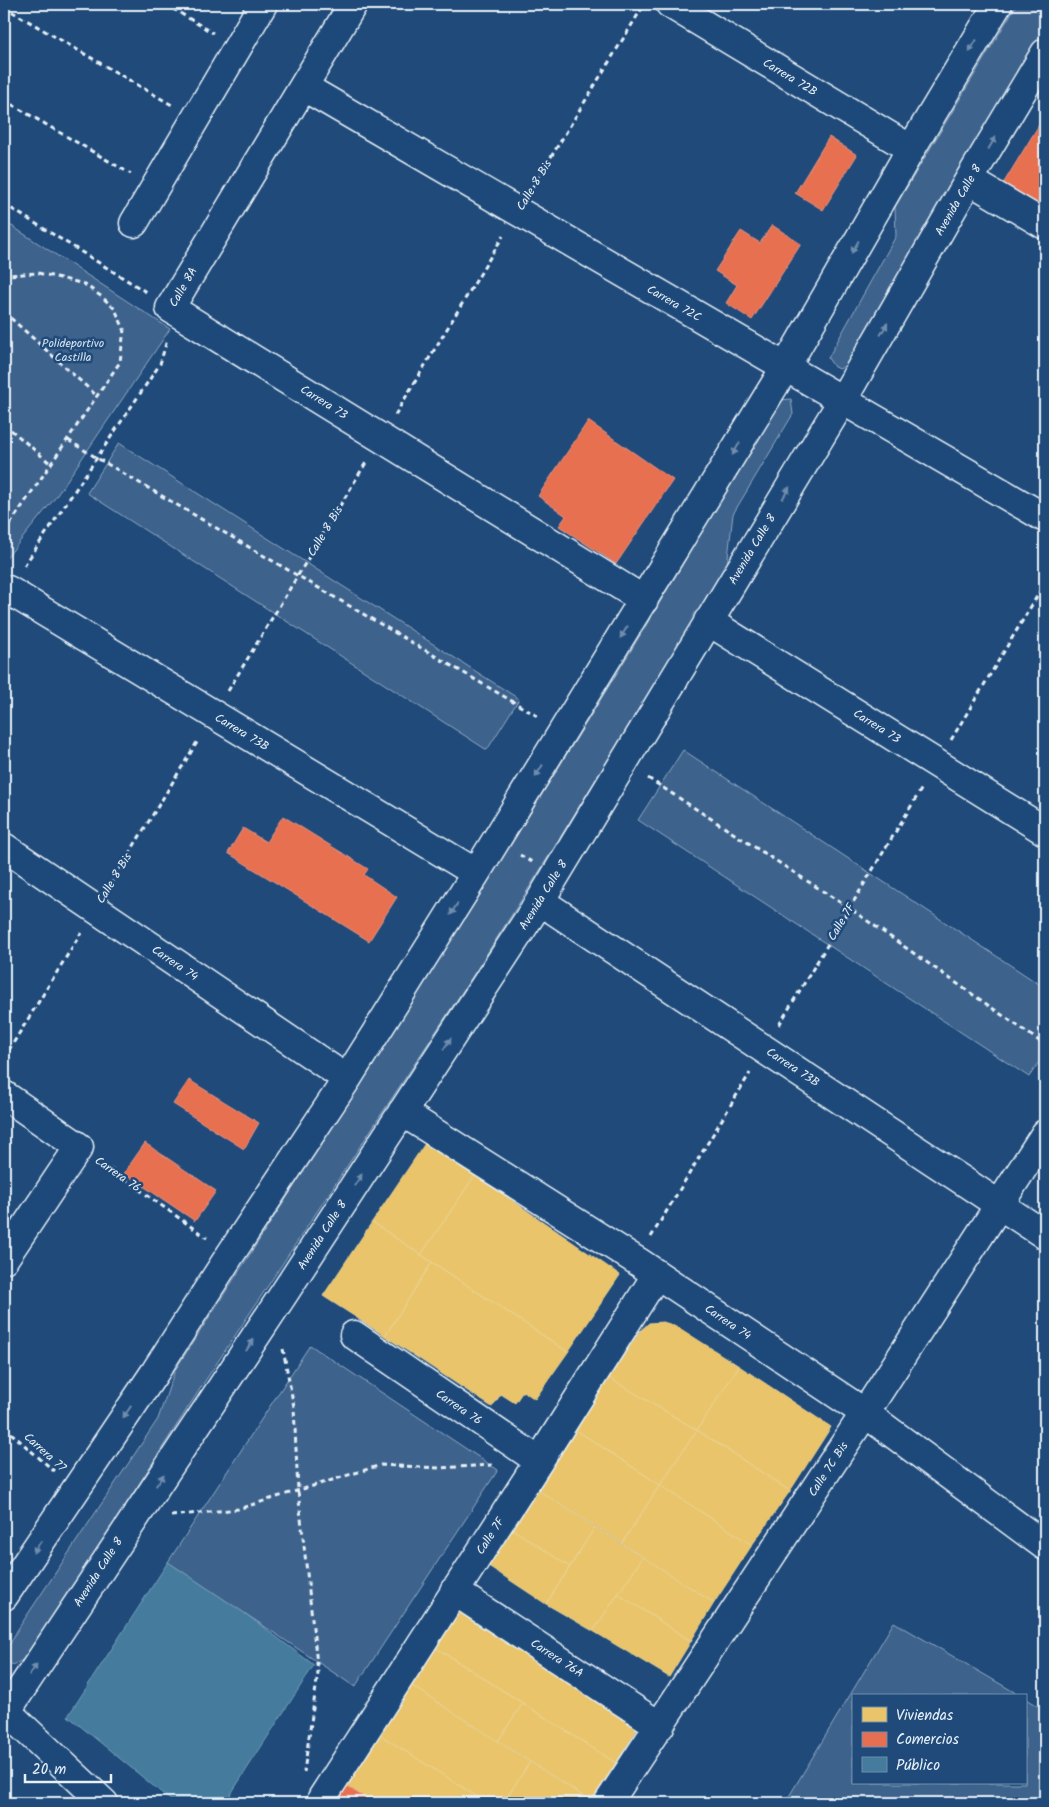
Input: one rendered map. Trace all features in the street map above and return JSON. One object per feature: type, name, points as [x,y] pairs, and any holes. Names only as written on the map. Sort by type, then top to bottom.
[{"type":"street","points":[[134,223],[263,4]]},
{"type":"street","name":"Calle 8A","points":[[170,308],[353,4]]},
{"type":"street","name":"Carrera 72B","points":[[670,4],[911,149]]},
{"type":"street","points":[[4,1596],[155,1372],[347,1079],[496,841],[785,368],[911,149],[998,4]]},
{"type":"street","name":"Avenida Calle 8","points":[[5,1712],[540,901],[842,401],[969,180],[1045,53]]},
{"type":"street","name":"Carrera 72C","points":[[304,87],[1045,518]]},
{"type":"street","points":[[969,180],[1045,225]]},
{"type":"street","name":"Carrera 73","points":[[170,308],[644,600]]},
{"type":"street","name":"Carrera 73B","points":[[6,593],[214,715],[476,873]]},
{"type":"street","name":"Carrera 73","points":[[708,621],[1045,831]]},
{"type":"street","name":"Carrera 74","points":[[4,847],[347,1079]]},
{"type":"street","name":"Carrera 73B","points":[[540,901],[1001,1204],[1045,1235]]},
{"type":"street","points":[[4,1095],[79,1147],[4,1259]]},
{"type":"street","name":"Carrera 74","points":[[402,1112],[647,1268],[865,1414],[1045,1546]]},
{"type":"street","name":"Calle 7C Bis","points":[[608,1803],[865,1414],[1045,1134]]},
{"type":"street","name":"Calle 7F","points":[[322,1798],[539,1462],[647,1268]]},
{"type":"street","name":"Carrera 76","points":[[354,1335],[539,1462]]},
{"type":"street","name":"Carrera 76A","points":[[454,1591],[660,1726]]},
{"type":"street","points":[[5,1712],[104,1803]]},
{"type":"path","points":[[165,4],[238,47]]},
{"type":"path","name":"Calle 8 Bis","points":[[4,1058],[644,4]]},
{"type":"path","points":[[4,7],[196,119]]},
{"type":"path","points":[[4,100],[155,188]]},
{"type":"path","points":[[4,204],[170,308]]},
{"type":"path","points":[[4,272],[8,275],[38,273],[84,284],[115,309],[124,329],[120,362],[4,532]]},
{"type":"path","points":[[4,280],[8,275]]},
{"type":"path","name":"Calle 8A","points":[[6,593],[160,364],[167,338],[170,308]]},
{"type":"path","points":[[4,312],[97,396]]},
{"type":"path","points":[[4,424],[51,464]]},
{"type":"path","points":[[68,440],[539,717]]},
{"type":"path","name":"Calle 7F","points":[[647,1268],[765,1049],[1045,583]]},
{"type":"path","points":[[641,774],[849,908],[1045,1045]]},
{"type":"path","points":[[496,841],[555,876]]},
{"type":"path","name":"Carrera 76","points":[[79,1147],[230,1255]]},
{"type":"path","points":[[282,1344],[294,1407],[298,1491],[318,1673],[304,1774],[308,1789],[322,1798]]},
{"type":"path","name":"Carrera 77","points":[[4,1427],[57,1473],[74,1491]]},
{"type":"path","points":[[133,1520],[238,1509],[381,1465],[439,1468],[539,1462]]},
{"type":"green space","points":[[1017,4],[1045,4],[1045,29],[852,360],[840,369],[834,367],[828,358],[896,236],[895,207]]},
{"type":"green space","name":"Polideportivo Castilla","points":[[4,221],[170,329],[55,498],[4,561]]},
{"type":"green space","points":[[791,399],[793,414],[733,514],[727,566],[534,880],[472,977],[205,1381],[38,1642],[21,1661],[13,1665],[7,1661],[6,1651],[18,1629],[158,1419],[175,1370],[337,1120],[492,875],[630,652],[781,400]]},
{"type":"green space","points":[[119,443],[519,699],[487,750],[87,493]]},
{"type":"green space","points":[[683,750],[1045,988],[1045,1053],[1029,1077],[638,820]]},
{"type":"green space","points":[[310,1345],[498,1470],[355,1687],[168,1562]]},
{"type":"green space","points":[[894,1622],[1018,1694],[852,1694],[852,1784],[1026,1784],[1026,1699],[1045,1710],[1045,1803],[785,1803]]},
{"type":"building: Viviendas","points":[[426,1142],[475,1175],[421,1255],[372,1222]]},
{"type":"building: Viviendas","points":[[475,1175],[620,1275],[568,1352],[421,1255]]},
{"type":"building: Viviendas","points":[[372,1222],[432,1262],[385,1336],[323,1296]]},
{"type":"building: Viviendas","points":[[432,1262],[568,1352],[535,1399],[523,1391],[515,1403],[501,1394],[492,1407],[385,1336]]},
{"type":"building: Viviendas","points":[[663,1322],[676,1326],[739,1366],[697,1430],[609,1378],[640,1331],[649,1323]]},
{"type":"building: Viviendas","points":[[739,1366],[831,1427],[790,1491],[697,1430]]},
{"type":"building: Viviendas","points":[[609,1378],[697,1430],[660,1485],[576,1430]]},
{"type":"building: Viviendas","points":[[576,1430],[660,1485],[622,1543],[536,1489]]},
{"type":"building: Viviendas","points":[[697,1430],[790,1491],[752,1545],[660,1485]]},
{"type":"building: Viviendas","points":[[660,1485],[752,1545],[714,1603],[622,1543]]},
{"type":"building: Viviendas","points":[[536,1489],[595,1527],[570,1567],[511,1528]]},
{"type":"building: Viviendas","points":[[595,1527],[643,1557],[593,1631],[546,1604]]},
{"type":"building: Viviendas","points":[[511,1528],[570,1567],[546,1604],[487,1565]]},
{"type":"building: Viviendas","points":[[643,1557],[714,1603],[691,1641],[618,1594]]},
{"type":"building: Viviendas","points":[[618,1594],[691,1641],[669,1677],[593,1631]]},
{"type":"building: Viviendas","points":[[458,1612],[638,1728],[616,1763],[436,1648]]},
{"type":"building: Viviendas","points":[[436,1648],[523,1703],[498,1741],[411,1685]]},
{"type":"building: Viviendas","points":[[411,1685],[530,1762],[503,1803],[487,1803],[380,1735]]},
{"type":"building: Viviendas","points":[[523,1703],[616,1763],[591,1801],[498,1741]]},
{"type":"building: Viviendas","points":[[380,1735],[487,1803],[373,1803],[346,1786]]},
{"type":"building: Viviendas","points":[[530,1762],[591,1801],[589,1803],[503,1803]]},
{"type":"building: Comercios","points":[[1042,120],[1045,122],[1045,210],[1003,184]]},
{"type":"building: Comercios","points":[[829,137],[857,155],[823,210],[795,193]]},
{"type":"building: Comercios","points":[[772,225],[801,244],[752,320],[726,303],[737,285],[715,271],[741,231],[760,243]]},
{"type":"building: Comercios","points":[[588,421],[673,480],[616,564],[559,526],[566,516],[538,496]]},
{"type":"building: Comercios","points":[[283,816],[368,869],[364,875],[397,897],[369,941],[228,853],[243,828],[266,842]]},
{"type":"building: Comercios","points":[[189,1080],[259,1123],[244,1149],[173,1104]]},
{"type":"building: Comercios","points":[[145,1143],[216,1191],[195,1221],[124,1173]]},
{"type":"building: Comercios","points":[[346,1786],[373,1803],[336,1803]]},
{"type":"building: Público","points":[[168,1562],[243,1612],[314,1665],[225,1803],[174,1803],[68,1716]]}]
